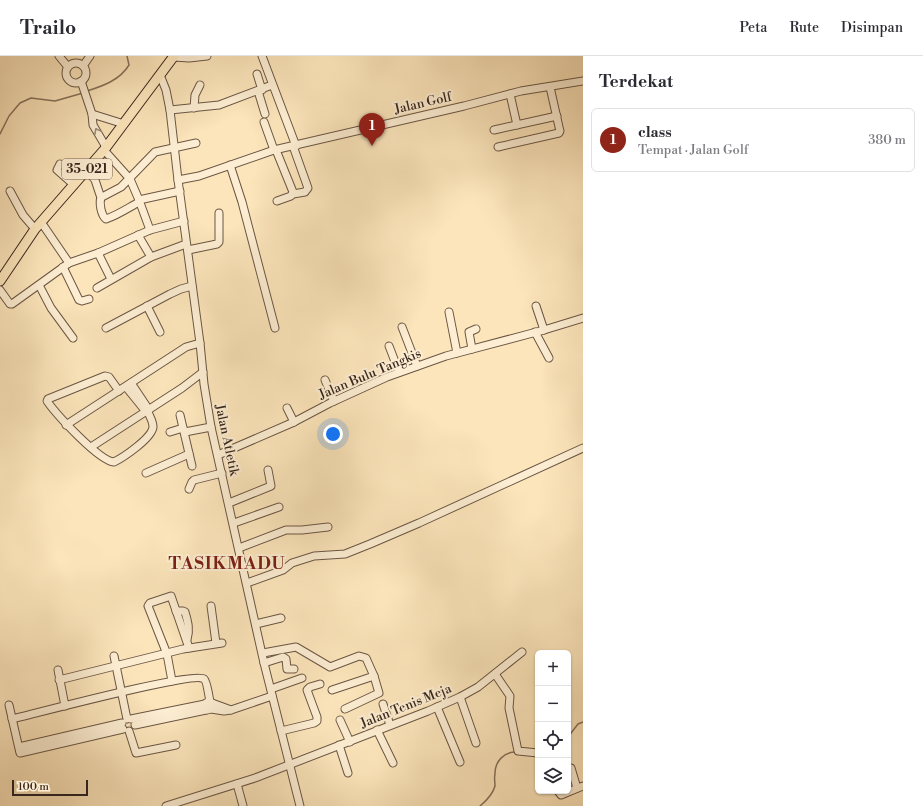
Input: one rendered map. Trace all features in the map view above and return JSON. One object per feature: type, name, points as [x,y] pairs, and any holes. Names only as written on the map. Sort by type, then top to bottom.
[{"type":"main road","name":"35-021","points":[[0,281],[38,225],[105,148],[174,56]]},
{"type":"street","points":[[59,56],[68,67]]},
{"type":"street","points":[[71,56],[85,69],[86,76],[82,84],[92,114],[95,129],[105,148],[130,179],[150,230]]},
{"type":"street","points":[[82,84],[68,79],[66,74],[68,67],[71,64],[80,64],[90,56]]},
{"type":"street","points":[[174,56],[188,58],[208,56]]},
{"type":"street","points":[[262,56],[308,188],[305,192],[293,194],[277,201]]},
{"type":"street","points":[[257,74],[265,114]]},
{"type":"street","name":"Jalan Atletik","points":[[160,75],[166,90],[170,110],[204,384],[212,427],[264,663],[300,806]]},
{"type":"street","name":"Jalan Golf","points":[[178,180],[199,176],[275,150],[531,89],[583,81]]},
{"type":"street","points":[[194,108],[195,95],[200,85]]},
{"type":"street","points":[[170,110],[219,105],[272,85]]},
{"type":"street","points":[[498,147],[559,134],[560,131],[550,87]]},
{"type":"street","points":[[510,94],[517,125]]},
{"type":"street","points":[[92,114],[124,124]]},
{"type":"street","points":[[494,130],[557,116]]},
{"type":"street","points":[[264,122],[275,150],[290,180],[293,194]]},
{"type":"street","points":[[101,197],[120,189],[156,152],[196,143]]},
{"type":"street","points":[[60,164],[57,170],[74,185]]},
{"type":"street","points":[[230,165],[242,202],[275,328]]},
{"type":"street","points":[[87,170],[96,182],[101,197],[100,201],[104,218],[106,219],[120,214],[139,201],[180,191]]},
{"type":"street","points":[[10,191],[24,215],[38,225],[66,265],[79,300],[82,301],[89,299]]},
{"type":"street","points":[[97,288],[151,257],[187,247],[217,244],[219,242],[219,213]]},
{"type":"street","points":[[0,290],[11,304],[66,265],[98,253],[150,230],[184,221]]},
{"type":"street","points":[[138,235],[151,257]]},
{"type":"street","points":[[98,253],[111,279]]},
{"type":"street","points":[[39,285],[51,308],[73,338]]},
{"type":"street","points":[[106,328],[181,289],[192,286]]},
{"type":"street","points":[[147,306],[160,332]]},
{"type":"street","points":[[536,306],[544,330]]},
{"type":"street","points":[[449,312],[457,353]]},
{"type":"street","name":"Jalan Bulu Tangkis","points":[[218,455],[294,422],[334,401],[399,372],[457,353],[583,318]]},
{"type":"street","points":[[402,327],[417,366]]},
{"type":"street","points":[[472,349],[469,332],[476,329]]},
{"type":"street","points":[[535,332],[549,358]]},
{"type":"street","points":[[66,425],[186,347],[200,343]]},
{"type":"street","points":[[389,346],[399,372]]},
{"type":"street","points":[[91,447],[182,388],[203,372]]},
{"type":"street","points":[[119,391],[109,377],[105,376],[48,399],[47,402],[66,425],[91,447],[109,461],[113,462],[145,441],[152,430],[153,423],[144,401],[129,385]]},
{"type":"street","points":[[325,380],[334,401]]},
{"type":"street","points":[[287,408],[294,422]]},
{"type":"street","points":[[180,415],[192,466]]},
{"type":"street","points":[[170,432],[212,427]]},
{"type":"street","points":[[247,583],[283,570],[292,563],[318,555],[345,554],[370,544],[583,448]]},
{"type":"street","points":[[146,473],[189,454]]},
{"type":"street","points":[[229,503],[271,486],[268,470]]},
{"type":"street","points":[[189,489],[194,480],[222,473]]},
{"type":"street","points":[[234,524],[279,507]]},
{"type":"street","points":[[239,548],[286,530],[328,528]]},
{"type":"street","points":[[172,681],[167,654],[148,604],[150,602],[170,596],[176,611],[185,612],[189,628],[188,644]]},
{"type":"street","points":[[60,680],[167,654],[188,644],[219,643],[211,606]]},
{"type":"street","points":[[256,624],[281,618]]},
{"type":"street","points":[[263,653],[296,647],[330,667],[360,656],[366,658],[374,676],[379,693],[345,710]]},
{"type":"street","name":"Jalan Tenis Meja","points":[[166,806],[237,784],[350,742],[437,707],[478,687],[522,652]]},
{"type":"street","points":[[114,656],[128,724],[136,753],[176,745]]},
{"type":"street","points":[[264,663],[284,657],[286,659],[287,669],[294,669]]},
{"type":"street","points":[[58,670],[65,706]]},
{"type":"street","points":[[496,674],[510,696],[510,708],[518,749],[520,751],[535,753]]},
{"type":"street","points":[[332,690],[374,676]]},
{"type":"street","points":[[12,719],[121,692],[198,677],[203,678],[206,681],[209,706]]},
{"type":"street","points":[[9,705],[20,750],[209,706],[219,711],[232,710],[302,678]]},
{"type":"street","points":[[281,731],[317,721],[317,717],[307,690],[310,687],[320,684]]},
{"type":"street","points":[[460,697],[476,743]]},
{"type":"street","points":[[383,704],[390,725]]},
{"type":"street","points":[[437,707],[460,762]]},
{"type":"street","points":[[340,720],[350,742]]},
{"type":"street","points":[[377,730],[393,763]]},
{"type":"street","points":[[339,745],[348,773]]},
{"type":"street","points":[[571,768],[580,787]]},
{"type":"street","points":[[237,784],[243,806]]},
{"type":"waterway","points":[[87,91],[105,85],[121,75],[129,65],[127,56]]},
{"type":"waterway","points":[[0,134],[9,116],[20,103],[31,98],[55,101],[83,93]]},
{"type":"waterway","points":[[571,733],[578,724],[583,722]]},
{"type":"waterway","points":[[480,806],[493,792],[495,786],[495,769],[498,761],[504,756],[512,752],[516,752]]},
{"type":"place","name":"class","points":[[372,146]]},
{"type":"district","name":"TASIKMADU","points":[[227,564]]}]
